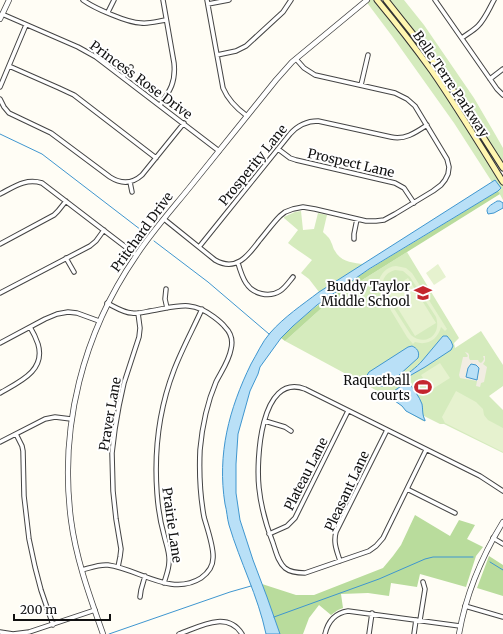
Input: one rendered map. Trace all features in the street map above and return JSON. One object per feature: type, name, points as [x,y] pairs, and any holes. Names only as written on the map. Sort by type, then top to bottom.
[{"type":"main road","name":"Belle Terre Parkway","points":[[377,0],[397,24],[432,72],[503,182]]},
{"type":"main road","name":"Belle Terre Parkway","points":[[386,0],[446,79],[503,168]]},
{"type":"street","points":[[1,17],[8,0]]},
{"type":"street","points":[[83,0],[127,20],[138,23],[166,20]]},
{"type":"street","points":[[108,12],[114,0]]},
{"type":"street","points":[[160,105],[170,91],[173,84],[174,75],[174,63],[163,0]]},
{"type":"street","points":[[229,0],[208,2],[225,93],[235,106],[247,116]]},
{"type":"street","points":[[217,55],[233,52],[246,46],[283,12],[291,0]]},
{"type":"street","name":"Pritchard Drive","points":[[103,634],[74,541],[69,503],[68,467],[71,419],[79,381],[89,347],[99,321],[107,303],[136,255],[285,69],[367,0]]},
{"type":"street","points":[[435,0],[496,89],[503,96]]},
{"type":"street","points":[[462,38],[479,25],[494,0]]},
{"type":"street","name":"Princess Rose Drive","points":[[1,17],[26,25],[88,52],[101,60],[219,151]]},
{"type":"street","points":[[0,86],[26,25]]},
{"type":"street","points":[[361,85],[368,55]]},
{"type":"street","points":[[164,219],[215,260],[221,263],[229,264],[243,260],[248,256],[280,216],[293,208],[310,208],[369,221],[384,220],[392,217],[441,185],[446,178],[449,165],[446,156],[415,106],[404,97],[395,93],[313,74],[304,68],[296,59]]},
{"type":"street","points":[[8,66],[74,95],[156,158]]},
{"type":"street","points":[[123,77],[131,67]]},
{"type":"street","points":[[490,79],[503,69]]},
{"type":"street","points":[[0,101],[10,113],[49,132],[118,182],[130,182],[136,180],[142,175],[184,124]]},
{"type":"street","name":"Prosperity Lane","points":[[199,247],[290,134],[302,124],[312,121],[323,121],[397,138],[410,136],[427,125]]},
{"type":"street","name":"Prospect Lane","points":[[278,149],[290,158],[296,160],[396,183],[404,188],[414,203]]},
{"type":"street","points":[[0,194],[22,183],[32,181],[44,184],[136,255]]},
{"type":"street","points":[[130,182],[132,192]]},
{"type":"street","points":[[0,244],[54,215],[66,201]]},
{"type":"street","points":[[354,239],[357,219]]},
{"type":"street","points":[[0,294],[92,244],[104,230]]},
{"type":"street","points":[[66,258],[74,272]]},
{"type":"street","points":[[238,262],[246,284],[260,294],[269,294],[280,291],[293,277]]},
{"type":"street","points":[[166,289],[165,299],[167,308]]},
{"type":"street","points":[[82,570],[101,565],[109,565],[164,583],[177,585],[203,577],[209,571],[213,559],[213,549],[207,529],[201,497],[201,448],[203,430],[209,404],[216,383],[229,354],[232,342],[230,334],[226,328],[209,314],[202,309],[193,306],[187,305],[131,313],[125,312],[107,303]]},
{"type":"street","name":"Prairie Lane","points":[[164,583],[169,561],[157,496],[156,470],[158,433],[174,370],[202,309]]},
{"type":"street","points":[[0,343],[52,316],[65,313],[80,314],[99,321]]},
{"type":"street","name":"Praver Lane","points":[[118,567],[121,549],[113,491],[112,452],[120,398],[139,337],[140,328],[138,313]]},
{"type":"street","points":[[0,393],[26,378],[32,373],[36,366],[39,355],[39,347],[30,327]]},
{"type":"street","points":[[426,450],[383,538],[378,545],[369,551],[307,572],[292,572],[280,562],[269,534],[262,508],[258,480],[259,448],[265,421],[273,399],[280,391],[290,387],[305,389],[480,476],[503,491]]},
{"type":"street","name":"Plateau Lane","points":[[269,534],[290,524],[295,518],[348,411]]},
{"type":"street","points":[[0,442],[48,418],[55,417],[71,419]]},
{"type":"street","points":[[265,421],[286,427],[291,431]]},
{"type":"street","name":"Pleasant Lane","points":[[340,561],[335,544],[336,532],[387,430]]},
{"type":"street","points":[[16,434],[23,451],[25,508],[32,553],[41,590],[53,624]]},
{"type":"street","points":[[407,489],[455,513]]},
{"type":"street","points":[[459,634],[465,606],[473,583],[493,538],[503,522]]},
{"type":"street","points":[[493,538],[503,544]]},
{"type":"street","points":[[140,597],[145,576]]},
{"type":"street","points":[[420,620],[425,589],[423,582]]},
{"type":"street","points":[[465,606],[503,617]]},
{"type":"street","points":[[0,632],[13,634],[26,633],[95,610]]},
{"type":"street","points":[[325,634],[327,627],[335,616],[350,610],[460,626]]},
{"type":"street","points":[[369,634],[372,613]]},
{"type":"street","points":[[414,634],[416,620]]},
{"type":"street","points":[[179,634],[212,622],[222,621],[233,625],[242,634]]},
{"type":"street","points":[[194,629],[196,634]]},
{"type":"green space","points":[[365,0],[375,0],[401,32],[443,90],[503,185],[503,200],[498,191],[500,188],[495,180],[492,182],[454,123]]},
{"type":"green space","points":[[389,0],[404,0],[424,25],[474,98],[503,148],[503,164]]},
{"type":"green space","points":[[498,191],[500,194],[359,282],[325,305],[285,341],[281,338],[340,288]]},
{"type":"green space","points":[[301,211],[303,230],[314,229],[318,213],[327,215],[323,232],[330,239],[338,255],[344,260],[364,264],[319,292],[309,279],[301,273],[312,260],[288,243],[298,230],[284,217]]},
{"type":"green space","points":[[407,252],[459,338],[454,343],[455,348],[481,331],[503,365],[503,386],[489,396],[503,410],[503,453],[444,424],[440,424],[424,416],[425,421],[423,421],[406,411],[396,401],[285,341],[325,305]]},
{"type":"green space","points":[[438,264],[446,277],[434,285],[426,273]]},
{"type":"green space","points":[[396,266],[406,268],[412,273],[447,329],[445,331],[441,327],[438,335],[428,342],[415,342],[413,344],[407,337],[373,281],[376,279],[378,283],[384,271]],"holes":[[[395,270],[403,271],[410,277],[436,317],[437,329],[434,334],[427,339],[422,340],[411,335],[384,293],[382,285],[384,278],[388,273]]]},
{"type":"green space","points":[[408,278],[436,323],[415,336],[387,291]]},
{"type":"green space","points":[[440,363],[450,378],[431,390],[421,375]]},
{"type":"green space","points":[[456,391],[476,402],[483,409],[484,415],[488,420],[503,428],[503,452],[445,423],[442,417]]},
{"type":"green space","points":[[415,515],[450,536],[459,520],[475,525],[467,539],[483,547],[476,556],[466,587],[420,574],[417,587],[391,583],[389,596],[368,593],[341,594],[343,608],[331,615],[319,605],[309,618],[303,634],[280,634],[262,584],[296,595],[314,595],[383,568],[401,545]]},
{"type":"green space","points":[[489,556],[503,565],[503,596],[477,588]]},
{"type":"shaded area","points":[[465,352],[468,353],[470,360],[478,360],[481,363],[484,359],[483,356],[485,356],[485,361],[483,364],[487,367],[484,382],[481,383],[480,387],[476,386],[477,381],[460,378],[459,375],[463,357],[468,356]]},
{"type":"water","points":[[495,180],[501,188],[498,191],[369,269],[317,305],[281,338],[260,367],[250,391],[238,434],[236,493],[240,520],[280,634],[266,634],[254,593],[229,525],[223,485],[224,450],[227,432],[231,415],[243,381],[251,364],[270,333],[300,306],[319,292]]},
{"type":"water","points":[[497,201],[503,203],[503,208],[494,213],[488,214],[487,211],[490,205]]},
{"type":"water","points":[[443,336],[447,336],[451,341],[453,346],[451,350],[399,382],[420,363]]},
{"type":"water","points":[[412,346],[418,350],[418,358],[388,385],[378,386],[367,380],[366,377],[369,372],[408,347]]},
{"type":"water","points":[[471,364],[476,365],[479,368],[477,380],[466,377],[468,368]]},
{"type":"water","points":[[407,382],[413,388],[421,401],[425,421],[406,411],[402,406],[388,396]]},
{"type":"waterway","points":[[0,134],[42,154],[145,233]]},
{"type":"waterway","points":[[154,241],[208,282],[269,334]]},
{"type":"waterway","points":[[274,617],[379,579],[425,559],[433,557],[473,557]]},
{"type":"waterway","points":[[490,562],[503,570]]},
{"type":"waterway","points":[[109,634],[251,586]]},
{"type":"place","name":"Buddy Taylor Middle School","points":[[423,293]]},
{"type":"place","name":"Raquetball courts","points":[[423,387]]}]
